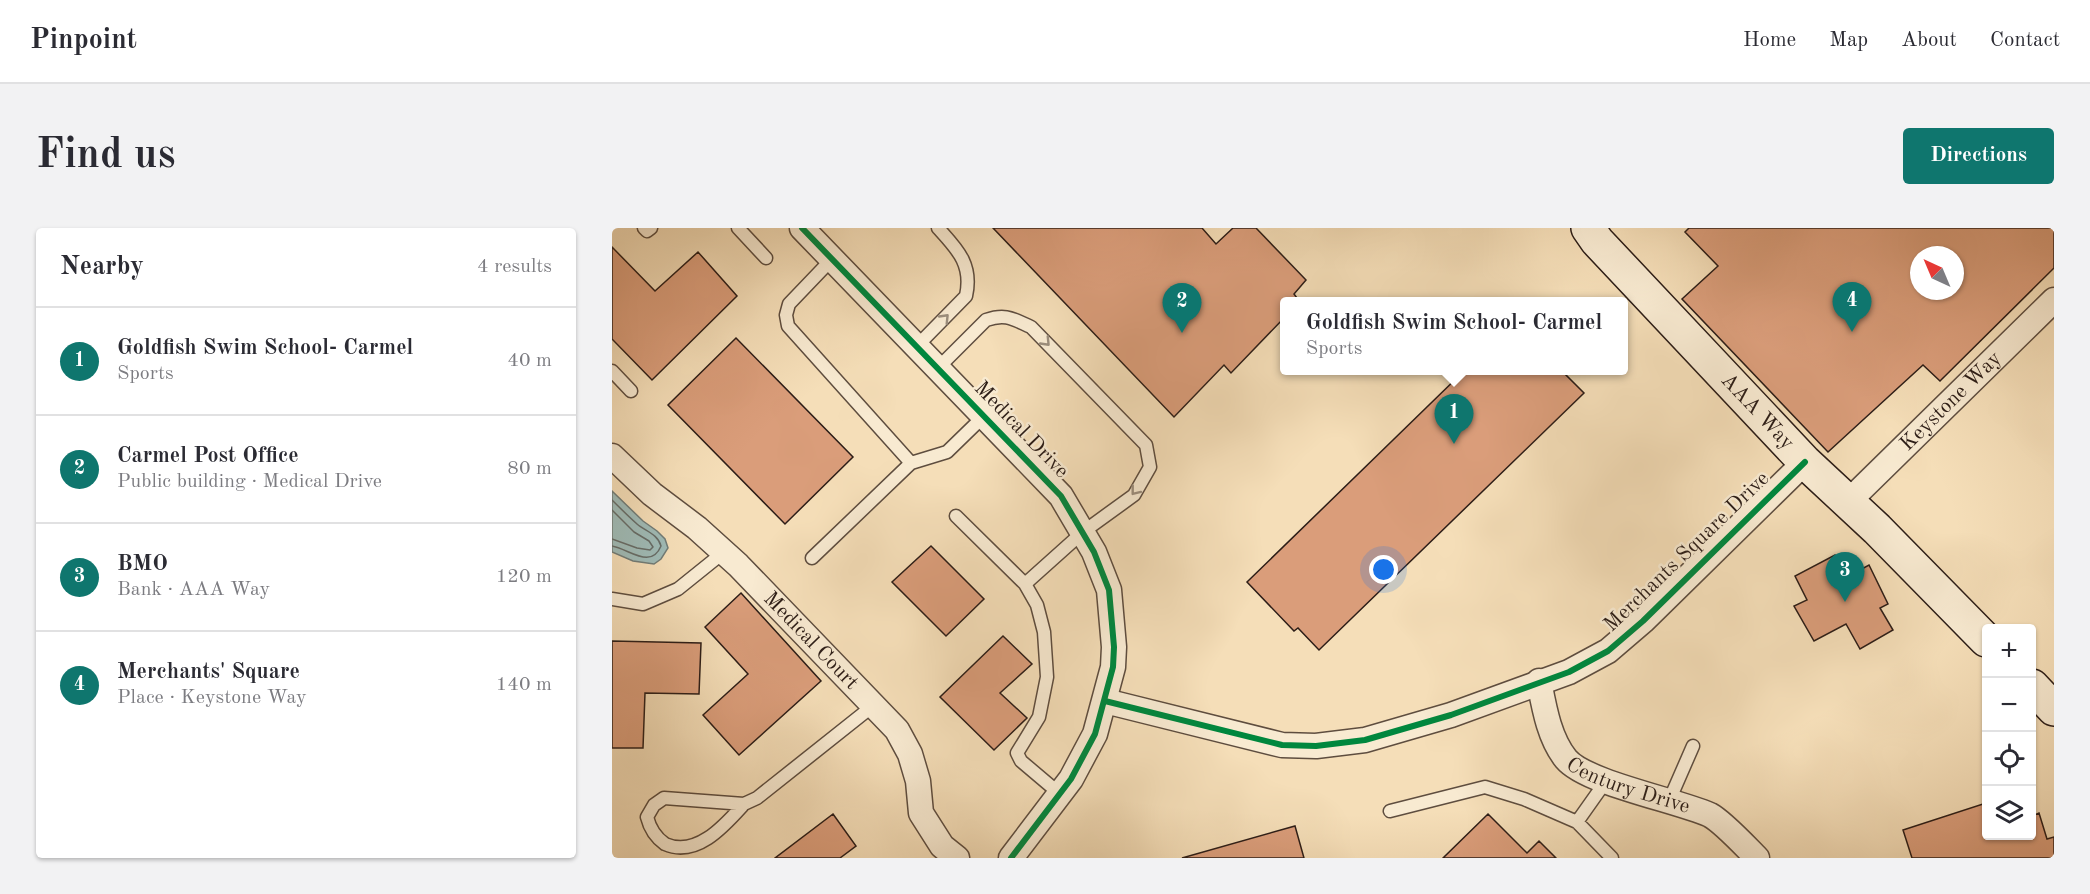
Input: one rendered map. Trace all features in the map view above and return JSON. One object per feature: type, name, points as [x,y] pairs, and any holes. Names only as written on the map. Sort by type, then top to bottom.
[{"type":"street","name":"Medical Drive","points":[[802,228],[1061,496],[1094,552],[1108,590],[1114,647],[1113,667],[1095,734],[1071,779],[1011,858]]},
{"type":"street","name":"AAA Way","points":[[1588,228],[1597,241],[1805,462],[1877,529],[1982,636]]},
{"type":"street","name":"Keystone Way","points":[[1848,502],[2054,300]]},
{"type":"street","name":"Medical Court","points":[[612,456],[652,494],[697,528],[723,552],[897,730],[910,754],[918,781],[921,813],[942,846],[957,858]]},
{"type":"street","name":"Merchants Square Drive","points":[[1105,701],[1282,746],[1316,746],[1376,737],[1451,715],[1539,681],[1569,672],[1608,651],[1643,621],[1805,462]]},
{"type":"street","name":"Century Drive","points":[[1539,681],[1546,714],[1559,748],[1567,760],[1587,775],[1712,816],[1757,858]]},
{"type":"street","points":[[2036,691],[2054,709]]},
{"type":"lane","points":[[644,228],[647,231],[651,228]]},
{"type":"lane","points":[[738,228],[766,258]]},
{"type":"lane","points":[[917,346],[966,296],[968,287],[962,255],[938,228]]},
{"type":"lane","points":[[832,259],[789,304],[786,315],[788,326],[910,463]]},
{"type":"lane","points":[[938,368],[986,320],[996,316],[1007,316],[1031,327],[1146,445],[1150,467],[1134,495],[1083,532],[1025,584]]},
{"type":"lane","points":[[612,371],[631,391]]},
{"type":"lane","points":[[812,558],[910,463],[947,452],[984,416]]},
{"type":"lane","points":[[956,516],[1025,584],[1037,605],[1044,632],[1047,677],[1039,717],[1017,753],[1020,761],[1060,794]]},
{"type":"lane","points":[[612,599],[643,604],[678,589],[723,552]]},
{"type":"lane","points":[[744,804],[664,798],[654,805],[647,817],[650,828],[658,839],[673,850],[689,852],[712,841],[744,804],[757,798],[874,705]]},
{"type":"lane","points":[[1669,801],[1693,746]]},
{"type":"lane","points":[[1577,822],[1606,781]]},
{"type":"lane","points":[[1390,811],[1485,787],[1524,799],[1577,822],[1611,858]]},
{"type":"water","points":[[612,491],[665,539],[668,548],[661,559],[654,564],[633,561],[612,552]]},
{"type":"building","points":[[993,228],[1202,228],[1216,244],[1233,228],[1256,228],[1306,280],[1294,294],[1296,297],[1280,297],[1280,322],[1231,373],[1224,365],[1174,417]]},
{"type":"building","points":[[1689,228],[2054,228],[2054,268],[1940,381],[1923,365],[1828,452],[1682,299],[1718,266],[1685,232]]},
{"type":"building","points":[[612,247],[655,291],[698,252],[737,296],[652,380],[612,339]]},
{"type":"building","points":[[736,338],[853,457],[785,524],[668,405]]},
{"type":"building","points":[[1460,375],[1566,375],[1584,393],[1319,650],[1298,628],[1294,631],[1247,582]]},
{"type":"building","points":[[931,546],[984,599],[946,636],[892,582]]},
{"type":"building","points":[[1835,555],[1849,576],[1869,565],[1888,604],[1880,608],[1893,630],[1860,649],[1846,624],[1814,641],[1794,606],[1807,600],[1795,576]]},
{"type":"building","points":[[741,593],[821,681],[739,755],[703,715],[748,674],[705,627]]},
{"type":"building","points":[[1003,636],[1032,664],[1000,693],[1027,718],[994,750],[940,697]]},
{"type":"building","points":[[612,641],[701,643],[699,694],[645,693],[643,748],[612,748]]},
{"type":"building","points":[[1982,804],[1982,840],[2036,840],[2036,814],[2039,813],[2047,839],[2054,837],[2054,858],[1912,858],[1903,830]]},
{"type":"building","points":[[833,814],[856,846],[840,858],[775,858]]},
{"type":"building","points":[[1488,814],[1527,853],[1539,841],[1556,858],[1443,858]]},
{"type":"building","points":[[1295,826],[1304,858],[1182,858]]},
{"type":"cycle path","points":[[802,228],[1061,496],[1094,552],[1109,590],[1114,647],[1113,667],[1095,734],[1071,779],[1011,858]]},
{"type":"cycle path","points":[[1105,701],[1282,745],[1316,746],[1365,740],[1451,715],[1569,672],[1608,651],[1643,621],[1805,462]]},
{"type":"place","name":"Merchants' Square","points":[[1852,332]]},
{"type":"place","name":"Carmel Post Office","points":[[1182,333]]},
{"type":"place","name":"Goldfish Swim School- Carmel","points":[[1454,444]]},
{"type":"place","name":"BMO","points":[[1845,602]]}]
